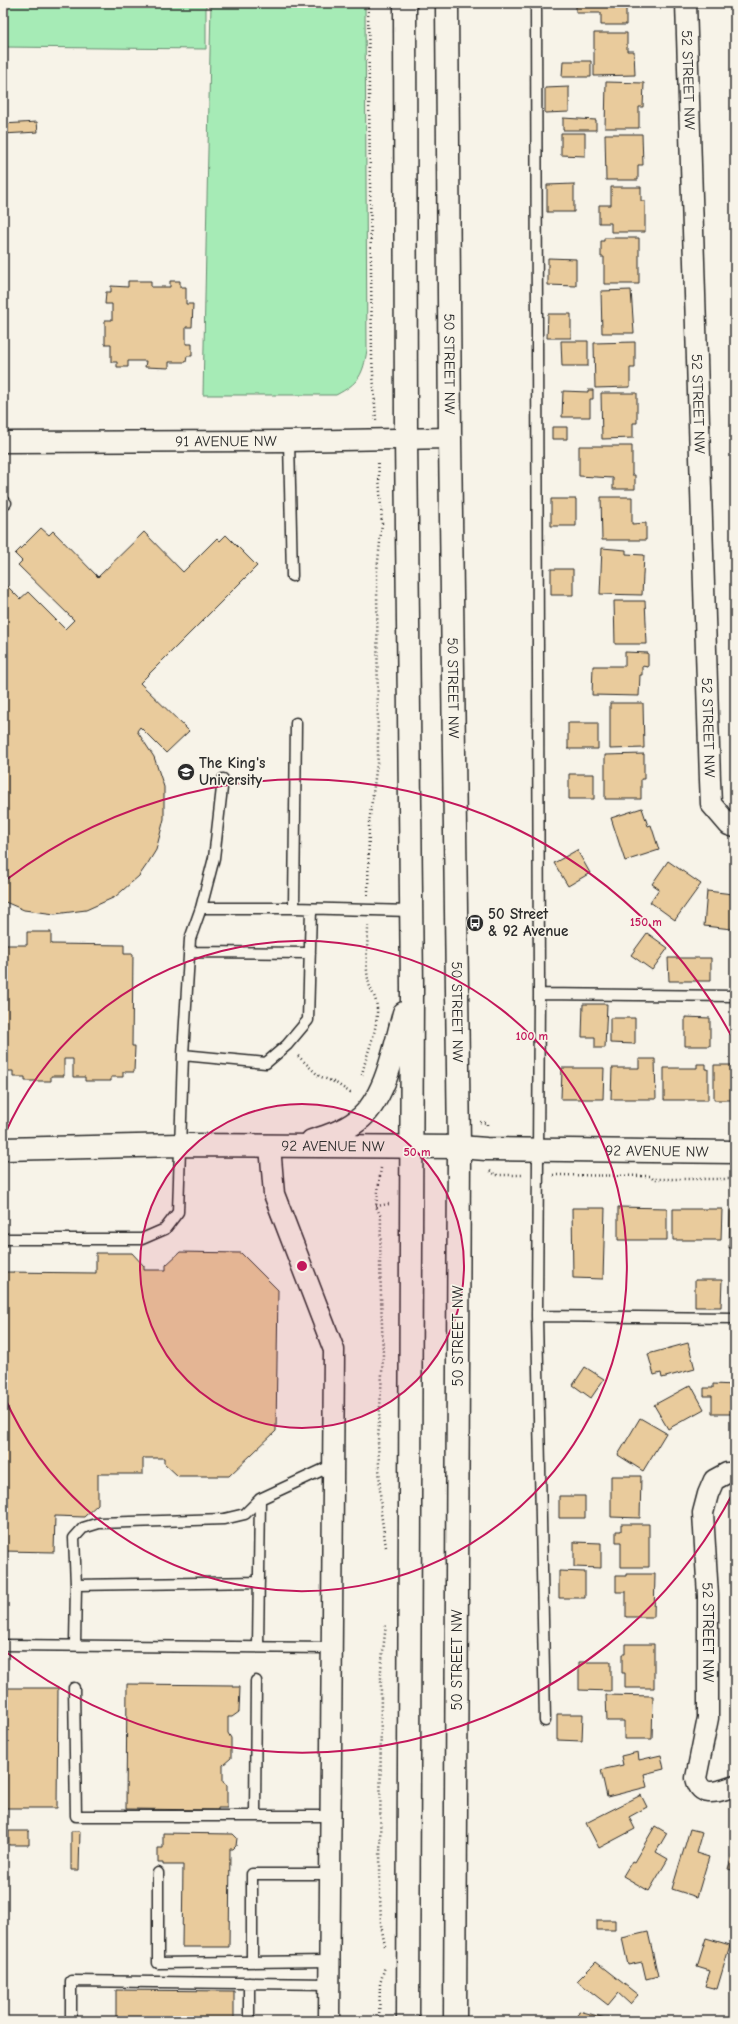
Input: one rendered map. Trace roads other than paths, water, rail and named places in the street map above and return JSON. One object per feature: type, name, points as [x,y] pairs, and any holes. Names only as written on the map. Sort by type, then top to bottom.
[{"type":"main road","points":[[405,3],[406,438],[412,987],[408,2021]]},
{"type":"main road","name":"50 STREET NW","points":[[447,3],[450,438],[459,1147],[455,2021]]},
{"type":"main road","points":[[298,1146],[338,1132],[358,1121],[372,1107],[389,1069],[412,987]]},
{"type":"main road","name":"92 AVENUE NW","points":[[3,1148],[180,1145],[412,1148],[459,1147],[486,1149],[735,1152]]},
{"type":"street","name":"52 STREET NW","points":[[686,3],[711,804],[729,825],[735,827]]},
{"type":"street","name":"91 AVENUE NW","points":[[3,442],[289,441],[377,438],[450,438]]},
{"type":"street","points":[[270,1146],[274,1194],[334,1350],[330,1648],[329,2021]]},
{"type":"street","name":"52 STREET NW","points":[[735,1473],[727,1473],[714,1480],[708,1494],[703,1513],[708,1596],[708,1718],[696,1778],[698,1785],[706,1792],[715,1792],[735,1786]]},
{"type":"lane","points":[[536,3],[539,994],[537,1316],[544,1721]]},
{"type":"lane","points":[[289,441],[292,576]]},
{"type":"lane","points":[[294,908],[296,724]]},
{"type":"lane","points":[[3,1239],[142,1239],[164,1229],[178,1212],[183,1055],[190,939],[201,908],[214,858],[223,780]]},
{"type":"lane","points":[[201,908],[294,908],[411,911]]},
{"type":"lane","points":[[183,1055],[266,1063],[287,1045],[308,1020],[311,909]]},
{"type":"lane","points":[[189,952],[310,953]]},
{"type":"lane","points":[[539,994],[735,996]]},
{"type":"lane","points":[[537,1316],[735,1318]]},
{"type":"lane","points":[[75,1645],[76,1584],[74,1538],[83,1528],[100,1523],[224,1519],[245,1514],[260,1499],[332,1465]]},
{"type":"lane","points":[[258,1647],[260,1499]]},
{"type":"lane","points":[[76,1584],[259,1582]]},
{"type":"lane","points":[[3,1645],[330,1648]]},
{"type":"lane","points":[[255,1816],[256,1681]]},
{"type":"lane","points":[[74,1688],[76,1816],[330,1816]]},
{"type":"lane","points":[[158,1873],[158,1963],[329,1961]]},
{"type":"lane","points":[[252,1962],[252,1874],[330,1874]]},
{"type":"lane","points":[[71,2021],[71,1982],[329,1984]]},
{"type":"lane","points":[[248,1983],[249,2021]]},
{"type":"place","name":"The King's University","points":[[186,772]]},
{"type":"place","name":"50 Street & 92 Avenue","points":[[475,923]]}]
